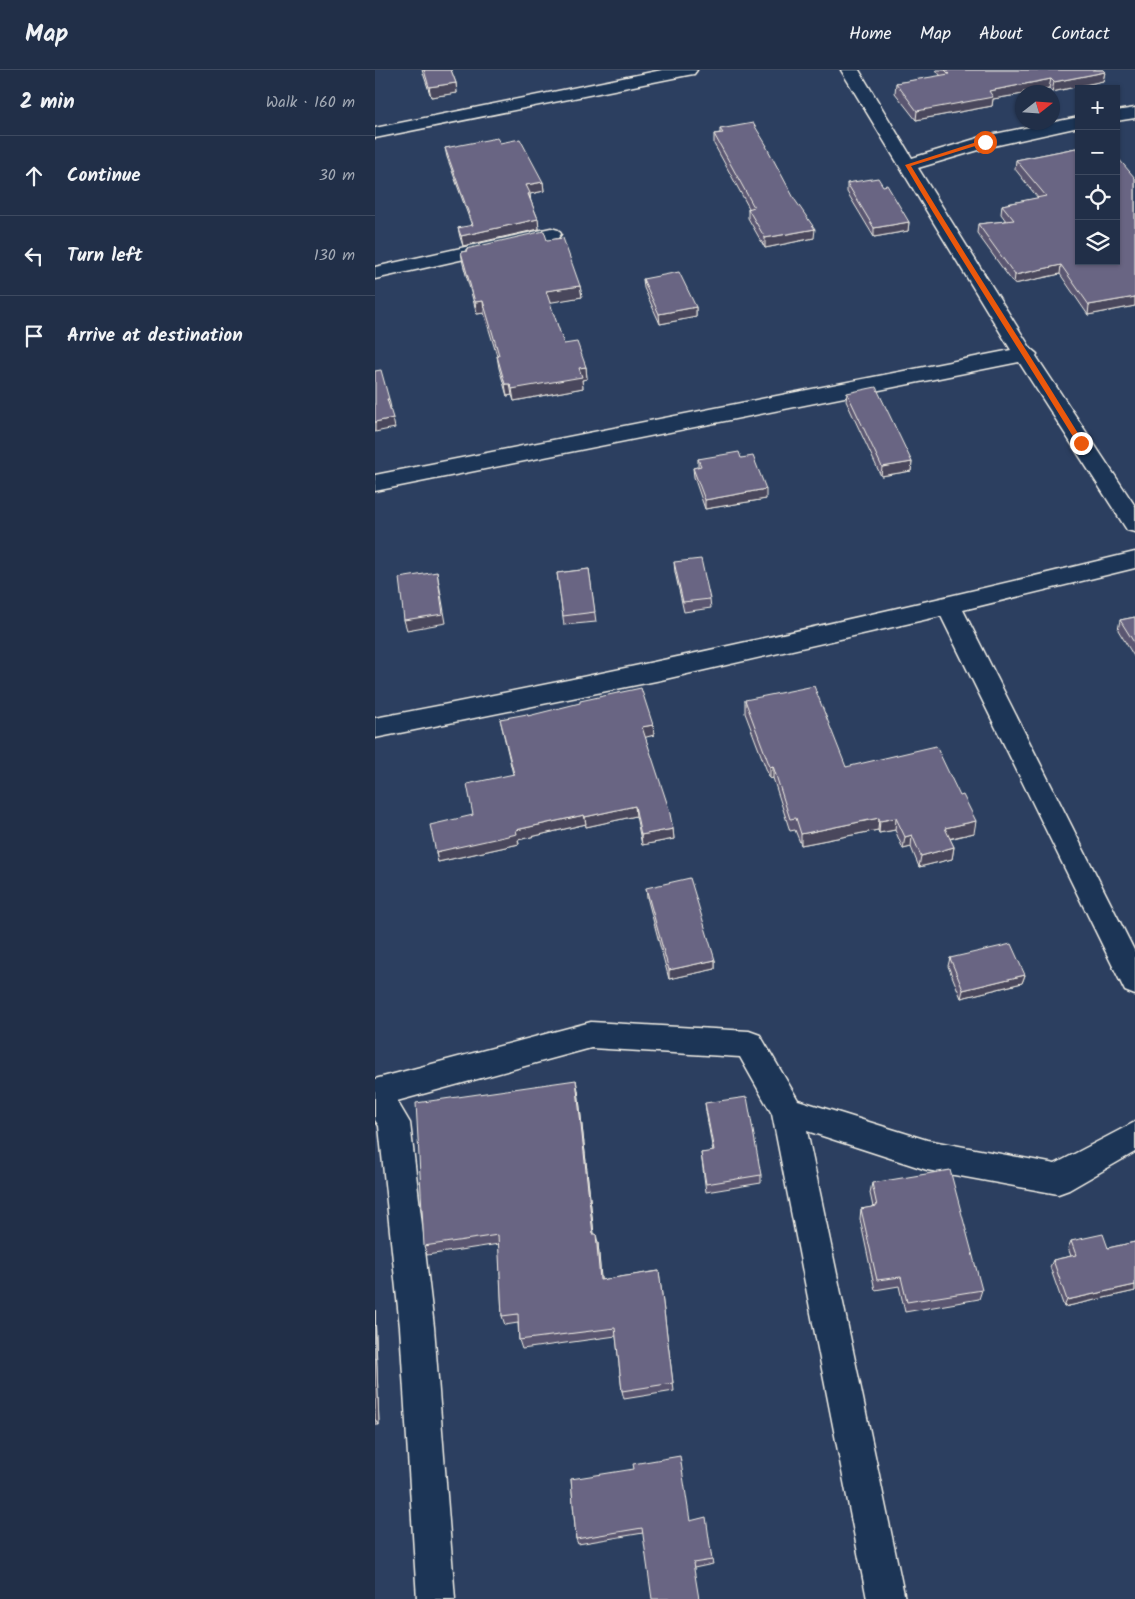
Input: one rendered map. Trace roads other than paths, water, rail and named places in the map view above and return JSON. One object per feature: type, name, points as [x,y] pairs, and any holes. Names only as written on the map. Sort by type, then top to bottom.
[{"type":"street","points":[[375,113],[377,132],[689,70]]},
{"type":"street","points":[[850,70],[963,258],[1135,524]]},
{"type":"street","points":[[1120,115],[1135,113]]},
{"type":"street","points":[[907,165],[985,142],[1075,123]]},
{"type":"street","points":[[375,273],[551,234]]},
{"type":"street","points":[[375,483],[1026,354]]},
{"type":"street","points":[[375,728],[529,700],[949,606],[1135,560]]},
{"type":"street","points":[[949,606],[1135,982]]},
{"type":"street","points":[[375,1093],[591,1034],[749,1044],[787,1111],[886,1599]]},
{"type":"street","points":[[375,1100],[386,1110],[393,1123],[417,1327],[436,1599]]},
{"type":"street","points":[[787,1111],[927,1155],[1058,1179],[1135,1136]]}]
